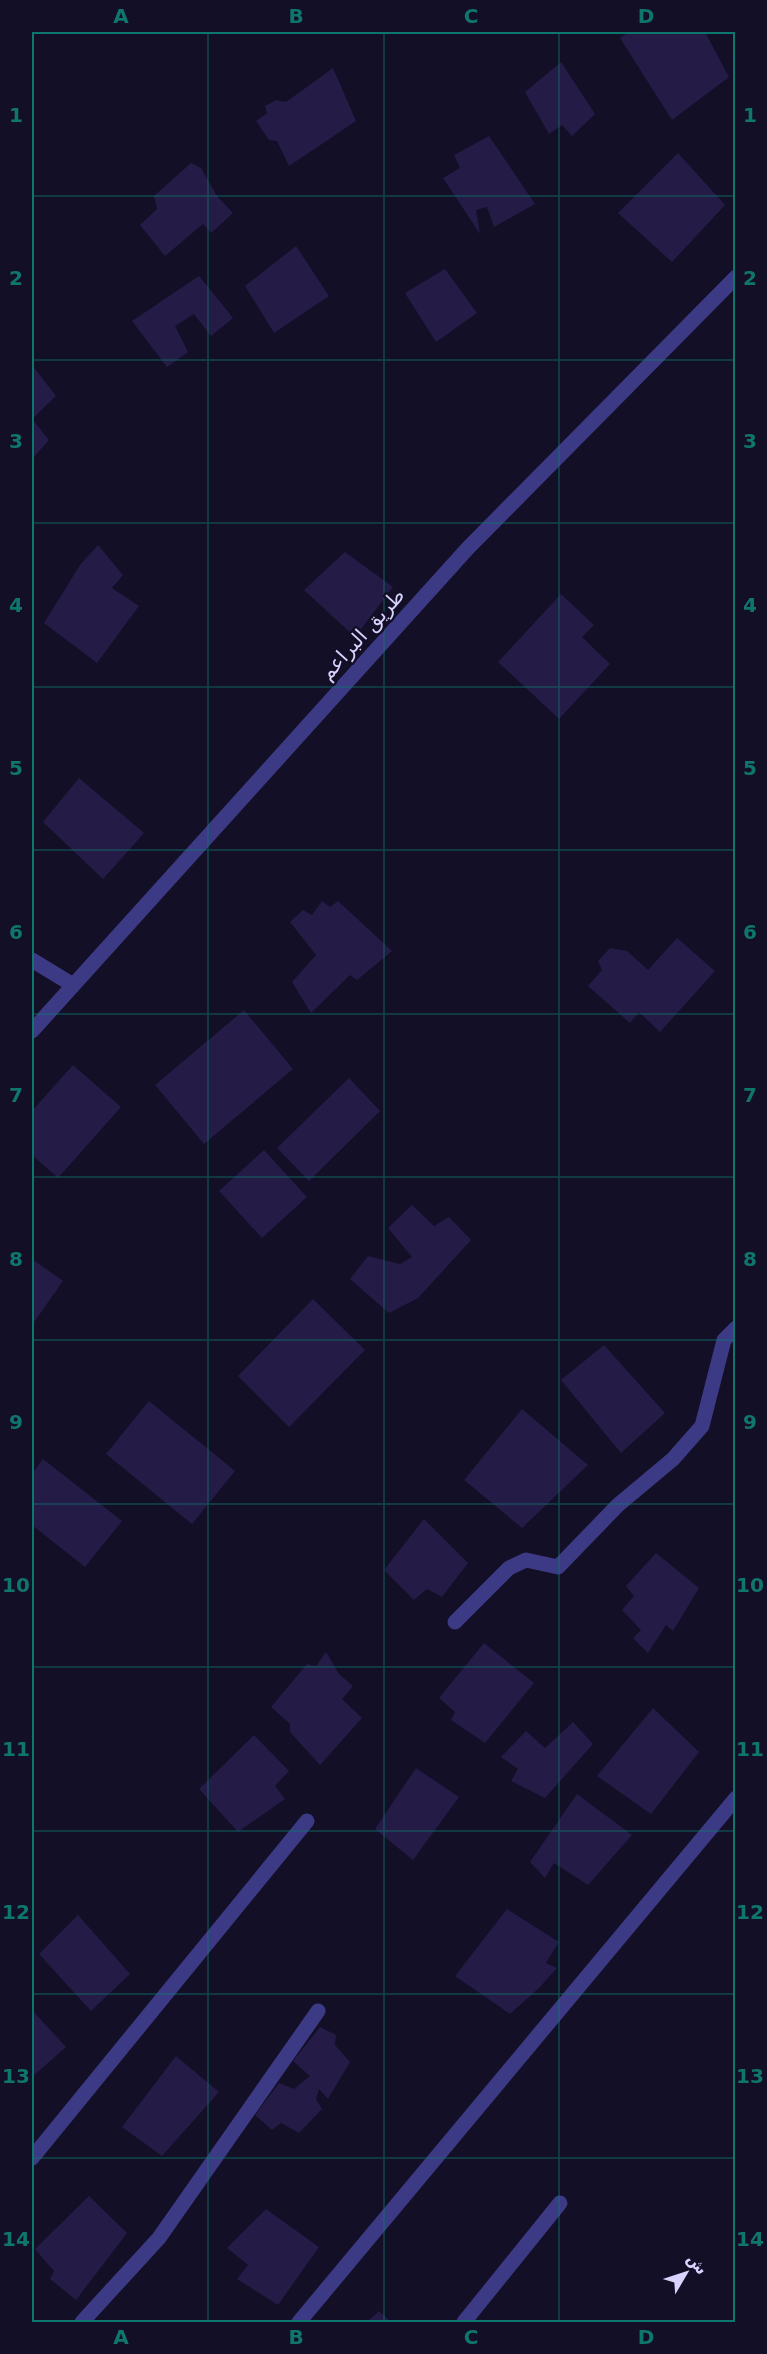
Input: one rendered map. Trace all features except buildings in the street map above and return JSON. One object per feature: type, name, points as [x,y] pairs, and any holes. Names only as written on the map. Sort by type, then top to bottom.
[{"type":"street","name":"طريق البراعم","points":[[32,1031],[468,548],[735,277]]},
{"type":"street","points":[[32,960],[73,985]]},
{"type":"street","points":[[455,1622],[509,1568],[526,1560],[558,1567],[618,1505],[673,1459],[702,1426],[724,1340],[735,1328]]},
{"type":"street","points":[[299,2322],[735,1798]]},
{"type":"street","points":[[32,2158],[307,1821]]},
{"type":"street","points":[[82,2322],[159,2238],[318,2012]]},
{"type":"street","points":[[464,2322],[560,2203]]}]
